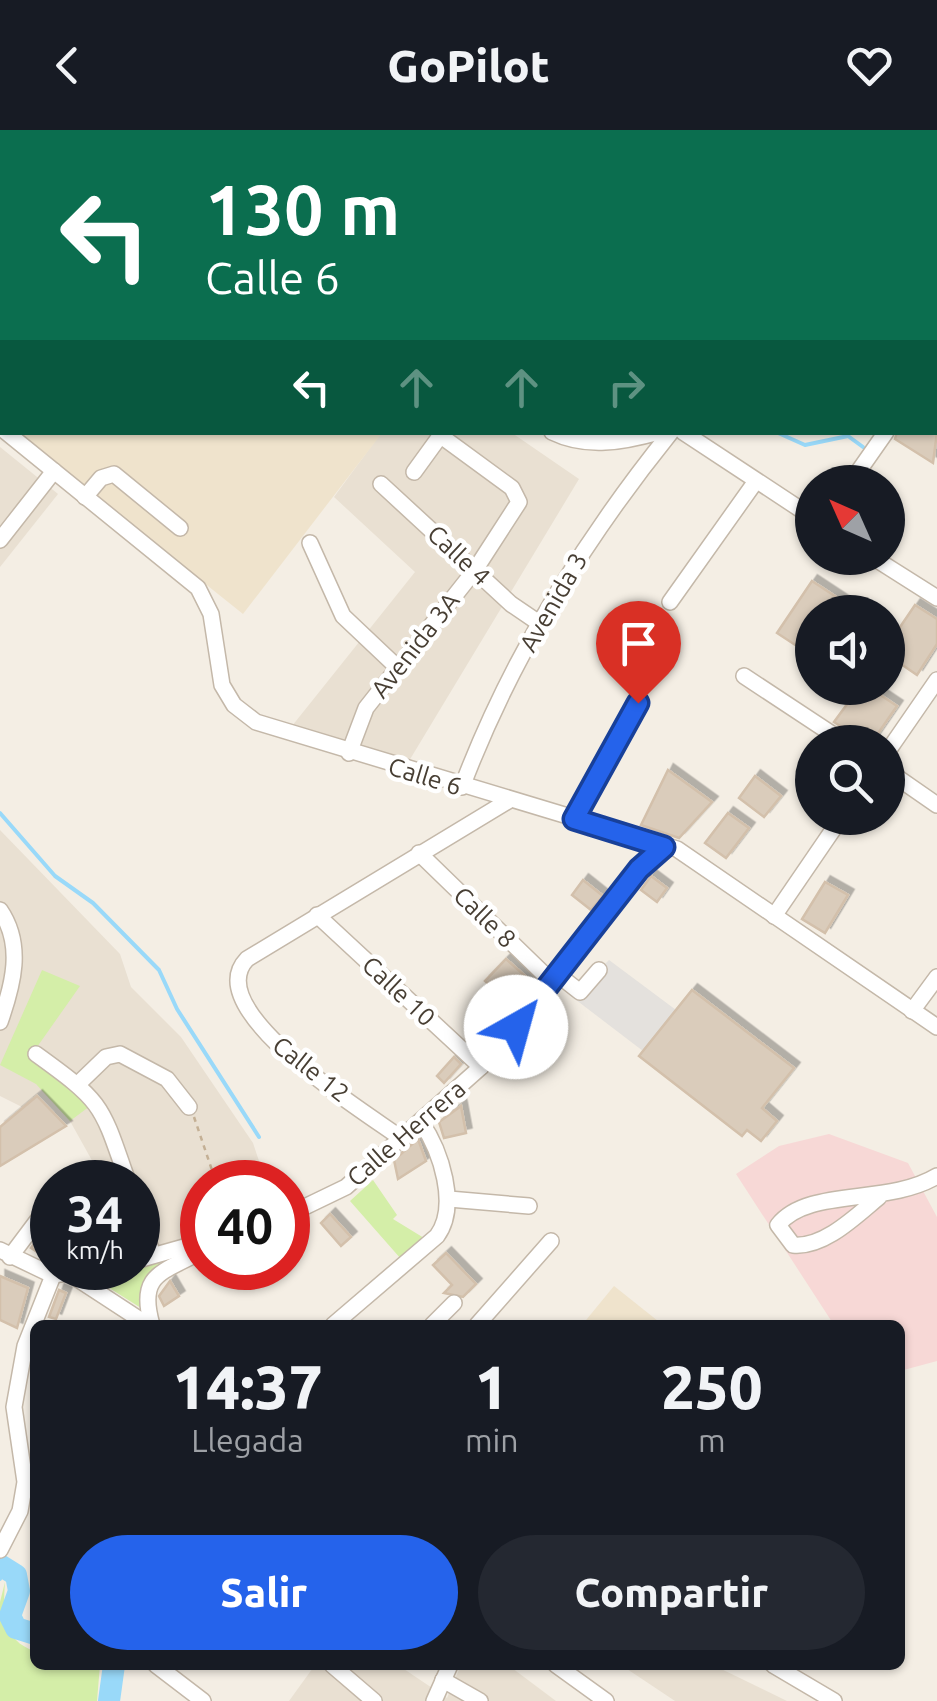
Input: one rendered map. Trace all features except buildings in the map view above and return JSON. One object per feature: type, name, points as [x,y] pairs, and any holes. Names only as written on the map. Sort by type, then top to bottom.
[{"type":"street","name":"Calle 6","points":[[9,435],[202,594],[211,614],[222,685],[240,711],[264,726],[348,753],[688,854],[937,1027]]},
{"type":"street","points":[[414,472],[441,435]]},
{"type":"street","name":"Avenida 3A","points":[[348,753],[366,708],[475,570],[516,510],[517,492],[443,435]]},
{"type":"street","points":[[558,435],[568,440],[606,444],[646,435]]},
{"type":"street","name":"Avenida 3","points":[[462,787],[481,735],[539,623],[592,536],[670,435]]},
{"type":"street","points":[[687,435],[795,506]]},
{"type":"street","points":[[863,465],[884,435]]},
{"type":"street","points":[[0,540],[54,472]]},
{"type":"street","points":[[86,497],[100,478],[114,474],[180,528]]},
{"type":"street","points":[[670,602],[756,481]]},
{"type":"street","name":"Calle 4","points":[[381,484],[539,623]]},
{"type":"street","points":[[310,543],[343,616],[398,668]]},
{"type":"street","points":[[901,575],[937,598]]},
{"type":"street","points":[[744,676],[818,725]]},
{"type":"street","points":[[905,726],[937,680]]},
{"type":"street","points":[[574,819],[638,703]]},
{"type":"street","points":[[905,783],[937,805]]},
{"type":"street","points":[[317,915],[508,802]]},
{"type":"street","points":[[774,916],[830,835]]},
{"type":"street","name":"Calle Herrera","points":[[310,1204],[346,1187],[481,1067],[639,869],[664,847]]},
{"type":"street","name":"Calle 8","points":[[419,853],[558,973],[589,981]]},
{"type":"street","points":[[0,910],[15,952],[11,991],[0,1022]]},
{"type":"street","name":"Calle 12","points":[[317,915],[243,962],[237,985],[246,1009],[278,1047],[402,1138]]},
{"type":"street","name":"Calle 10","points":[[317,915],[481,1067]]},
{"type":"street","points":[[912,1011],[937,977]]},
{"type":"street","points":[[36,1054],[78,1084],[103,1110],[120,1160]]},
{"type":"street","points":[[78,1084],[106,1057],[120,1054],[167,1079],[190,1107]]},
{"type":"street","points":[[339,1320],[436,1236],[446,1221],[449,1199],[421,1122]]},
{"type":"street","points":[[879,1197],[848,1223],[807,1247],[794,1246],[778,1225],[789,1212],[828,1200],[879,1197],[919,1187],[937,1176]]},
{"type":"street","points":[[449,1199],[529,1206]]},
{"type":"street","points":[[30,1226],[5,1254],[30,1262]]},
{"type":"street","points":[[481,1320],[551,1242]]},
{"type":"street","points":[[149,1320],[146,1304],[152,1279],[180,1264]]},
{"type":"street","points":[[38,1320],[51,1290]]},
{"type":"street","points":[[90,1290],[141,1320]]},
{"type":"street","points":[[437,1320],[454,1303]]},
{"type":"street","points":[[30,1337],[14,1408],[30,1490]]},
{"type":"street","points":[[0,1550],[20,1510],[26,1482]]},
{"type":"street","points":[[162,1670],[202,1701]]},
{"type":"street","points":[[338,1670],[374,1701]]},
{"type":"street","points":[[563,1670],[606,1701]]},
{"type":"street","points":[[781,1670],[834,1701]]},
{"type":"street","points":[[434,1701],[446,1673],[480,1701]]},
{"type":"path","points":[[190,1107],[208,1160]]},
{"type":"shaded area","points":[[19,435],[380,435],[243,614]]},
{"type":"shaded area","points":[[380,435],[515,435],[579,479],[409,761],[292,726],[415,572],[334,497]]},
{"type":"shaded area","points":[[0,447],[58,494],[0,567]]},
{"type":"shaded area","points":[[0,830],[120,954],[131,987],[181,1037],[253,1143],[259,1160],[180,1160],[180,1241],[160,1247],[160,1160],[92,1160],[70,1121],[41,1090],[24,1108],[0,1096]]},
{"type":"shaded area","points":[[609,960],[676,1010],[643,1051],[567,993],[596,961],[603,966]]},
{"type":"shaded area","points":[[829,1134],[908,1163],[937,1217],[937,1361],[905,1370],[905,1320],[831,1320],[736,1174],[779,1146]]},
{"type":"shaded area","points":[[614,1286],[657,1320],[586,1320]]},
{"type":"shaded area","points":[[311,1670],[405,1670],[447,1698],[459,1670],[515,1670],[556,1701],[289,1701]]},
{"type":"shaded area","points":[[628,1670],[723,1670],[787,1701],[675,1701]]},
{"type":"green space","points":[[42,970],[80,986],[30,1057],[94,1103],[70,1121],[36,1084],[0,1065]]},
{"type":"green space","points":[[373,1180],[397,1215],[393,1219],[424,1238],[401,1259],[350,1201]]},
{"type":"green space","points":[[180,1253],[180,1259],[160,1270],[160,1259]]},
{"type":"green space","points":[[112,1290],[146,1290],[141,1308]]},
{"type":"green space","points":[[5,1582],[7,1624],[16,1640],[30,1649],[30,1670],[100,1670],[97,1701],[0,1701],[0,1602]]},
{"type":"waterway","points":[[783,435],[805,445],[848,436],[863,447]]},
{"type":"waterway","points":[[0,813],[55,876],[93,903],[159,970],[177,1009],[259,1137]]},
{"type":"waterway","points":[[0,1565],[16,1575],[19,1591],[10,1616],[16,1628],[30,1632]]},
{"type":"waterway","points":[[0,1579],[4,1566]]},
{"type":"waterway","points":[[109,1701],[113,1670]]},
{"type":"route","points":[[516,1027],[639,869],[664,847],[574,819],[638,703]]}]
